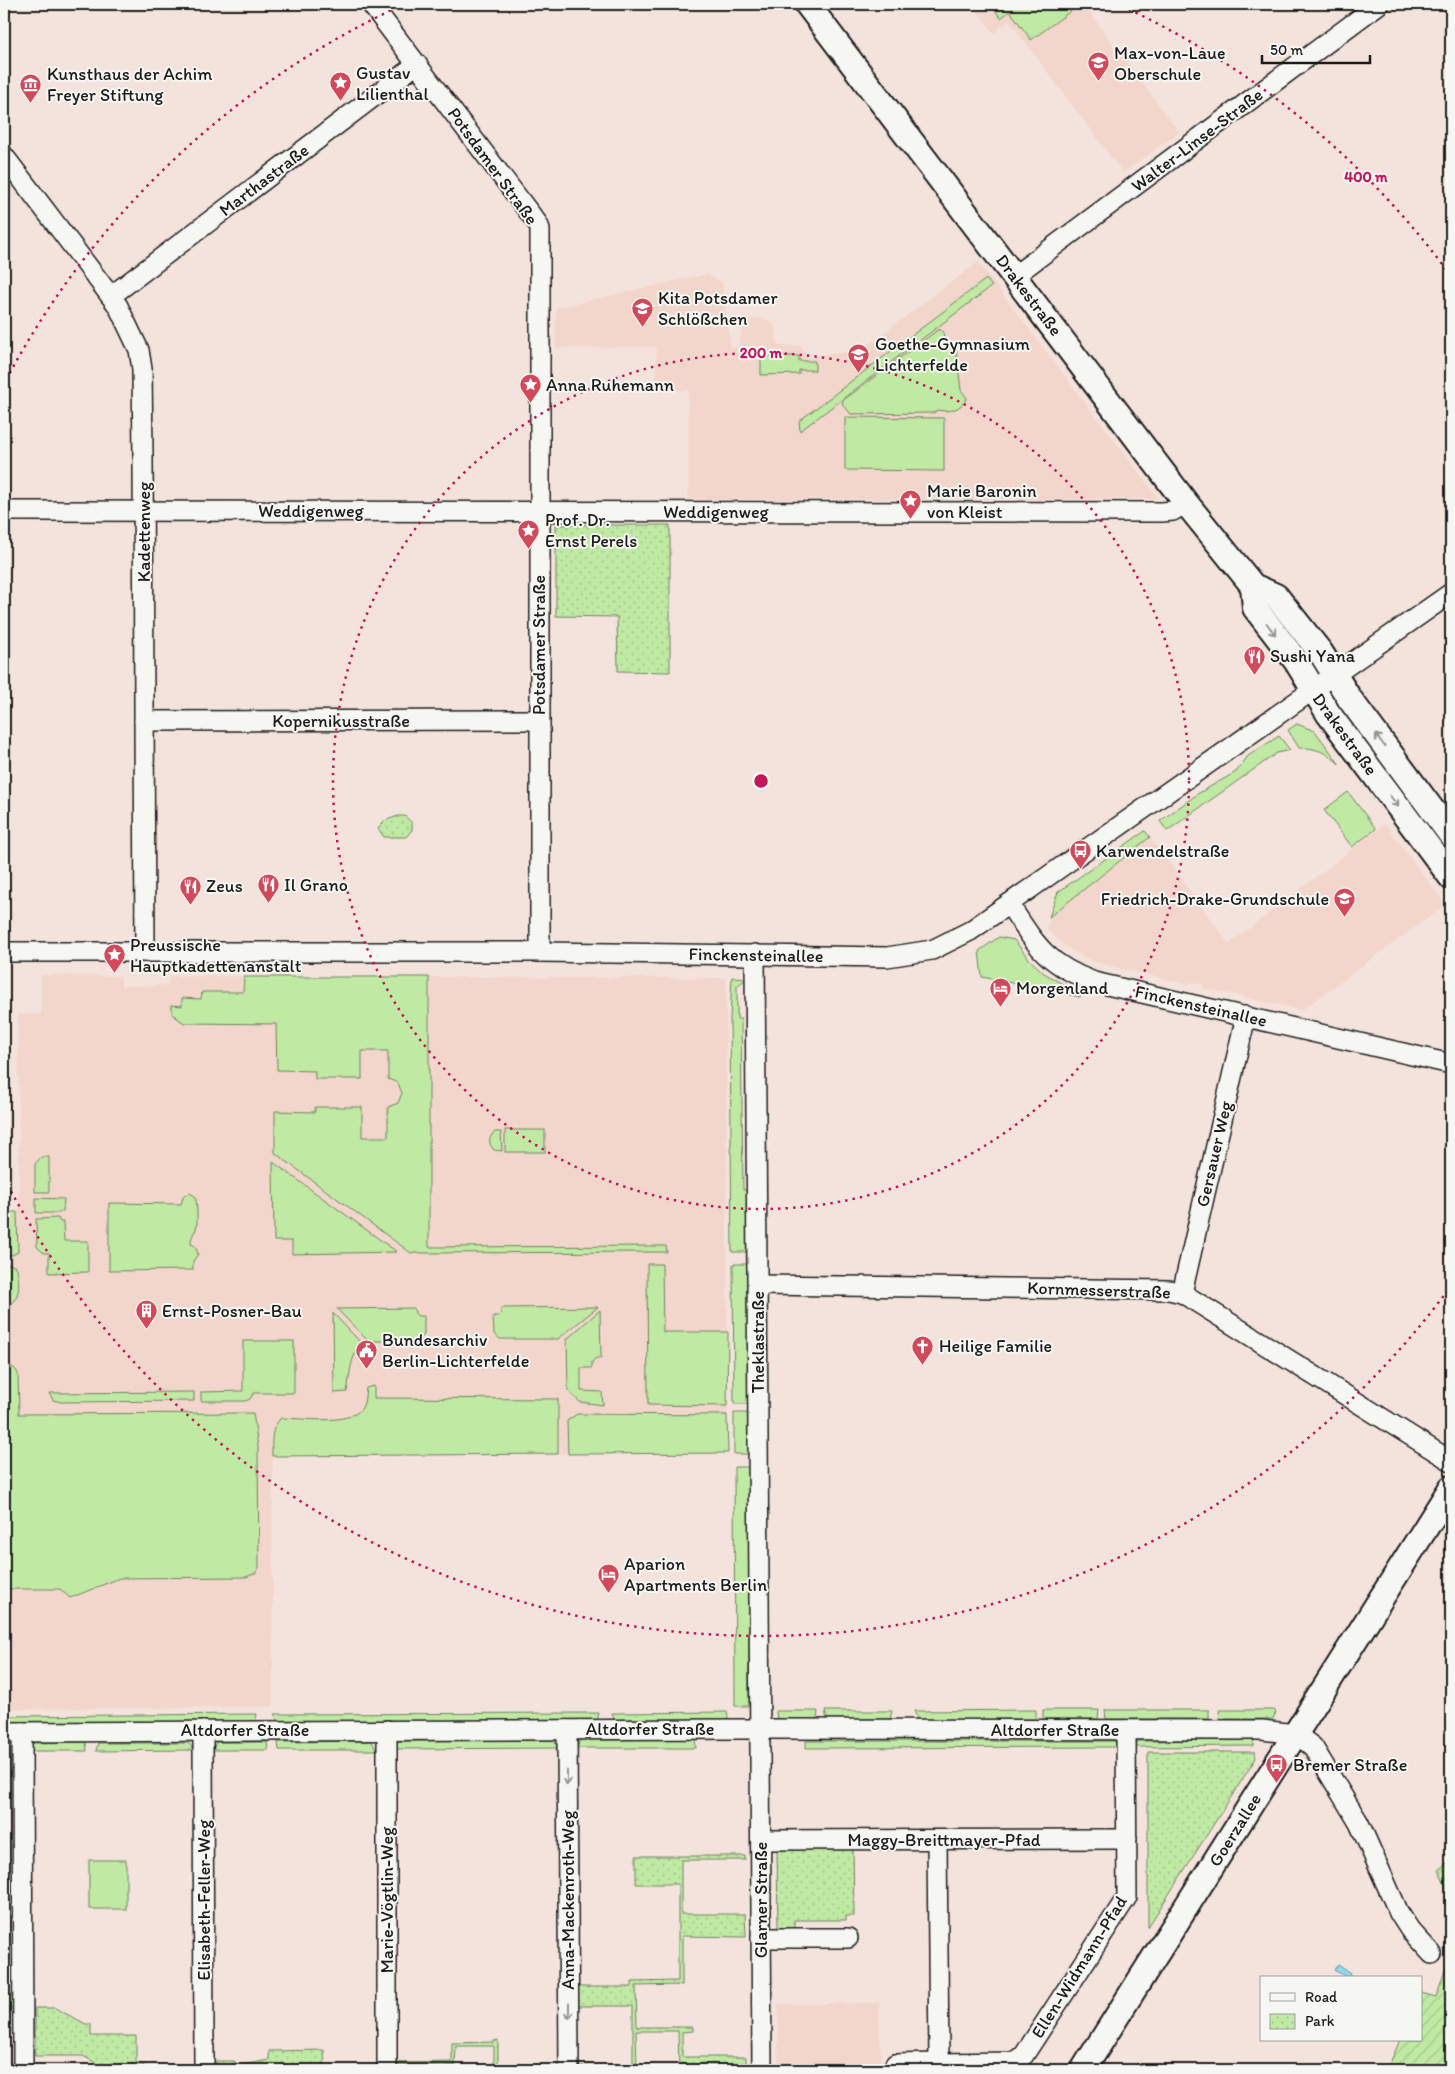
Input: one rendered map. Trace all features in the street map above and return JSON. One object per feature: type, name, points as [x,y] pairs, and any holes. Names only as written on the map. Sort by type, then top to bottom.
[{"type":"main road","name":"Drakestraße","points":[[807,4],[1186,503],[1253,586],[1276,596],[1321,653],[1349,698],[1451,836]]},
{"type":"main road","name":"Drakestraße","points":[[1253,586],[1255,608],[1296,661],[1328,713],[1451,877]]},
{"type":"main road","name":"Goerzallee","points":[[1083,2070],[1451,1488]]},
{"type":"street","name":"Potsdamer Straße","points":[[371,4],[540,229],[538,720],[540,952]]},
{"type":"street","name":"Walter-Linse-Straße","points":[[1014,276],[1379,4]]},
{"type":"street","name":"Marthastraße","points":[[111,296],[417,64]]},
{"type":"street","name":"Kadettenweg","points":[[4,156],[111,296],[128,325],[139,350],[142,369],[144,511],[145,952]]},
{"type":"street","name":"Weddigenweg","points":[[4,510],[1162,512],[1173,511],[1186,503]]},
{"type":"street","points":[[1008,904],[1451,593]]},
{"type":"street","name":"Kopernikusstraße","points":[[144,721],[538,720]]},
{"type":"street","name":"Finckensteinallee","points":[[4,952],[540,952],[887,957],[932,950],[970,931],[1008,904],[1046,955],[1074,974],[1094,982],[1451,1064]]},
{"type":"street","name":"Theklastraße","points":[[755,954],[760,1729]]},
{"type":"street","name":"Gersauer Weg","points":[[1182,1293],[1246,1016]]},
{"type":"street","name":"Kornmesserstraße","points":[[758,1285],[1169,1290],[1182,1293],[1451,1461]]},
{"type":"street","name":"Altdorfer Straße","points":[[13,1732],[760,1729],[1262,1730],[1296,1734]]},
{"type":"street","name":"Glarner Straße","points":[[760,1729],[762,2070]]},
{"type":"street","name":"Marie-Vögtlin-Weg","points":[[386,1730],[387,2070]]},
{"type":"street","name":"Anna-Mackenroth-Weg","points":[[567,1730],[569,2070]]},
{"type":"street","name":"Ellen-Widmann-Pfad","points":[[895,2064],[1011,2062],[1018,2060],[1024,2055],[1127,1897],[1126,1730]]},
{"type":"street","name":"Elisabeth-Feller-Weg","points":[[203,1731],[204,2070]]},
{"type":"street","points":[[13,1732],[23,2070]]},
{"type":"street","points":[[1296,1734],[1310,1744],[1318,1755],[1359,1822],[1399,1913],[1410,1930],[1432,1954]]},
{"type":"street","name":"Maggy-Breittmayer-Pfad","points":[[761,1840],[1127,1839]]},
{"type":"street","points":[[937,1840],[939,2063]]},
{"type":"street","points":[[761,1938],[848,1938]]},
{"type":"shaded area","name":"Max-von-Laue Oberschule","points":[[972,4],[1083,4],[1179,132],[1123,173],[1009,21],[994,33]]},
{"type":"shaded area","name":"Goethe-Gymnasium Lichterfelde","points":[[978,262],[1159,499],[688,499],[688,390],[656,390],[656,347],[556,348],[556,308],[706,274],[722,282],[731,347],[738,347],[743,324],[747,320],[757,318],[767,319],[774,325],[779,346],[801,346],[809,357],[861,350]]},
{"type":"shaded area","name":"Friedrich-Drake-Grundschule","points":[[1385,824],[1446,905],[1302,1010],[1202,988],[1203,985],[1191,982],[1190,985],[1093,962],[1066,947],[1047,930],[1049,917],[1150,837],[1229,944]]},
{"type":"shaded area","name":"Bundesarchiv Berlin-Lichterfelde","points":[[41,975],[121,976],[121,986],[168,985],[169,976],[726,978],[728,1453],[273,1456],[273,1707],[4,1709],[4,1212],[19,1212],[18,1014],[41,1014]]},
{"type":"shaded area","points":[[879,2003],[881,2070],[778,2070],[778,2004]]},
{"type":"green space","points":[[990,4],[1072,4],[1075,8],[1031,40],[1010,11],[1001,18]]},
{"type":"green space","points":[[986,279],[992,286],[800,431],[799,421]]},
{"type":"green space","points":[[939,329],[943,332],[946,348],[952,347],[956,350],[961,390],[967,398],[962,405],[951,410],[938,410],[933,413],[851,414],[843,405],[842,401]]},
{"type":"green space","points":[[761,356],[799,356],[799,361],[815,361],[815,370],[799,370],[799,374],[761,375]]},
{"type":"green space","points":[[845,417],[944,418],[944,471],[845,470]]},
{"type":"green space","points":[[556,525],[670,525],[670,672],[618,671],[617,617],[556,616]]},
{"type":"green space","points":[[1344,710],[1451,850],[1451,862],[1339,713]]},
{"type":"green space","points":[[1297,724],[1315,731],[1340,765],[1331,757],[1321,752],[1299,748],[1288,730]]},
{"type":"green space","points":[[1279,736],[1290,750],[1277,753],[1167,831],[1160,821],[1199,793],[1236,772],[1248,756]]},
{"type":"green space","points":[[1348,792],[1376,829],[1352,847],[1324,810]]},
{"type":"green space","points":[[398,816],[405,816],[412,823],[412,830],[406,837],[384,837],[378,829],[384,821]]},
{"type":"green space","points":[[1145,831],[1150,837],[1049,917],[1058,892]]},
{"type":"green space","points":[[999,937],[1014,940],[1030,960],[1044,973],[1081,992],[1080,997],[982,977],[979,951]]},
{"type":"green space","points":[[244,977],[429,977],[429,1247],[666,1246],[667,1252],[411,1253],[275,1153],[275,1111],[315,1112],[315,1107],[362,1107],[362,1137],[388,1137],[388,1107],[398,1103],[402,1093],[398,1083],[388,1079],[388,1051],[362,1051],[362,1079],[315,1079],[315,1071],[277,1070],[276,1024],[184,1023],[172,1014],[171,1005],[182,1006],[182,998],[201,999],[202,992],[243,992]]},
{"type":"green space","points":[[732,977],[747,978],[737,986],[737,1019],[741,1019],[743,1190],[748,1190],[748,1252],[732,1252],[730,1020]]},
{"type":"green space","points":[[505,1130],[545,1130],[545,1152],[505,1152]]},
{"type":"green space","points":[[495,1132],[501,1132],[502,1151],[494,1150],[491,1145],[490,1138]]},
{"type":"green space","points":[[41,1157],[49,1157],[49,1192],[35,1192],[35,1164]]},
{"type":"green space","points":[[273,1162],[397,1252],[292,1254],[292,1241],[274,1241]]},
{"type":"green space","points":[[190,1193],[195,1196],[197,1212],[197,1226],[191,1244],[195,1246],[198,1254],[193,1261],[193,1270],[109,1271],[109,1203],[181,1204],[184,1195]]},
{"type":"green space","points":[[36,1198],[64,1199],[63,1211],[58,1213],[36,1213]]},
{"type":"green space","points":[[4,1209],[5,1212],[17,1212],[18,1252],[12,1255],[4,1255]]},
{"type":"green space","points":[[58,1218],[60,1222],[63,1222],[64,1241],[88,1241],[88,1272],[49,1273],[49,1253],[44,1253],[37,1247],[36,1219]]},
{"type":"green space","points":[[4,1263],[17,1268],[18,1294],[8,1305],[8,1366],[14,1368],[18,1373],[19,1414],[253,1413],[258,1447],[259,1567],[256,1573],[246,1577],[120,1578],[70,1598],[60,1589],[4,1589]]},
{"type":"green space","points":[[647,1264],[662,1264],[663,1332],[728,1332],[727,1406],[648,1405]]},
{"type":"green space","points":[[733,1264],[748,1264],[749,1404],[734,1404]]},
{"type":"green space","points":[[598,1307],[558,1339],[500,1339],[494,1334],[493,1316],[498,1316],[501,1313],[501,1308]]},
{"type":"green space","points":[[414,1308],[418,1316],[424,1316],[424,1335],[418,1341],[368,1341],[337,1309]]},
{"type":"green space","points":[[600,1310],[601,1358],[596,1358],[592,1362],[592,1368],[581,1368],[581,1391],[602,1392],[603,1405],[580,1402],[568,1391],[567,1339]]},
{"type":"green space","points":[[333,1313],[362,1344],[358,1348],[353,1360],[347,1392],[334,1393]]},
{"type":"green space","points":[[243,1341],[294,1341],[294,1393],[254,1393],[250,1399],[245,1401],[201,1401],[201,1392],[243,1391]]},
{"type":"green space","points":[[374,1386],[374,1398],[558,1399],[558,1454],[272,1456],[273,1431],[281,1418],[324,1420],[356,1414],[362,1408],[366,1388]]},
{"type":"green space","points":[[194,1392],[194,1401],[61,1402],[53,1400],[49,1393]]},
{"type":"green space","points":[[734,1413],[749,1413],[750,1454],[734,1454]]},
{"type":"green space","points":[[577,1414],[727,1415],[728,1453],[568,1454],[567,1421]]},
{"type":"green space","points":[[734,1467],[749,1467],[749,1706],[735,1706]]},
{"type":"green space","points":[[1036,1710],[1036,1719],[918,1720],[914,1711]]},
{"type":"green space","points":[[1043,1710],[1099,1710],[1098,1719],[1043,1719]]},
{"type":"green space","points":[[1105,1710],[1209,1710],[1209,1719],[1106,1719]]},
{"type":"green space","points":[[1219,1710],[1274,1710],[1276,1712],[1273,1719],[1220,1719]]},
{"type":"green space","points":[[776,1711],[818,1711],[817,1720],[777,1720]]},
{"type":"green space","points":[[825,1711],[892,1711],[890,1719],[827,1720]]},
{"type":"green space","points":[[727,1712],[729,1722],[615,1722],[612,1713]]},
{"type":"green space","points":[[599,1713],[597,1722],[278,1724],[275,1714]]},
{"type":"green space","points":[[257,1714],[255,1723],[4,1725],[4,1716]]},
{"type":"green space","points":[[695,1739],[696,1748],[577,1748],[580,1740]]},
{"type":"green space","points":[[554,1740],[558,1748],[395,1749],[398,1741]]},
{"type":"green space","points":[[1253,1740],[1253,1746],[1135,1747],[1138,1741]]},
{"type":"green space","points":[[372,1741],[376,1750],[279,1750],[278,1742]]},
{"type":"green space","points":[[806,1741],[1115,1741],[1118,1747],[806,1748]]},
{"type":"green space","points":[[86,1742],[87,1751],[29,1751],[33,1743]]},
{"type":"green space","points":[[216,1742],[267,1742],[268,1750],[213,1750]]},
{"type":"green space","points":[[98,1743],[189,1743],[193,1750],[96,1751]]},
{"type":"green space","points":[[1148,1752],[1255,1752],[1256,1758],[1148,1927]]},
{"type":"green space","points":[[853,1846],[854,1916],[846,1916],[846,1920],[794,1920],[794,1933],[778,1933],[777,1847]]},
{"type":"green space","points":[[636,1856],[745,1856],[745,1860],[681,1860],[681,1914],[745,1914],[746,1937],[682,1936],[682,1985],[636,1986],[637,2027],[693,2027],[693,2031],[682,2032],[682,2057],[746,2057],[746,2070],[679,2070],[678,2031],[636,2031],[637,2070],[575,2070],[575,2067],[633,2067],[633,2006],[578,2006],[575,1987],[632,1987],[632,1982],[678,1981],[678,1884],[636,1884]]},
{"type":"green space","points":[[89,1860],[126,1860],[126,1909],[89,1909]]},
{"type":"green space","points":[[1451,1860],[1451,1897],[1438,1870]]},
{"type":"green space","points":[[1451,1953],[1451,2070],[1387,2070],[1399,2042],[1422,2042],[1422,1993],[1436,1997]]},
{"type":"green space","points":[[4,1993],[12,1996],[13,2009],[4,2009]]},
{"type":"green space","points":[[35,2008],[55,2008],[86,2024],[91,2024],[91,2036],[136,2036],[136,2062],[151,2070],[96,2070],[96,2063],[83,2056],[35,2056]]},
{"type":"green space","points":[[498,2040],[498,2070],[494,2070],[494,2046],[456,2046],[455,2066],[393,2066],[393,2063],[452,2062],[452,2043],[493,2042]]},
{"type":"green space","points":[[324,2050],[325,2070],[216,2070],[216,2061],[235,2061],[236,2066],[269,2060],[269,2051]]},
{"type":"water","points":[[1338,1964],[1351,1973],[1349,1976],[1344,1976],[1334,1970]]},
{"type":"place","name":"Max-von-Laue Oberschule","points":[[1098,82]]},
{"type":"place","name":"Gustav Lilienthal","points":[[340,102]]},
{"type":"place","name":"Kunsthaus der Achim Freyer Stiftung","points":[[31,103]]},
{"type":"place","name":"Kita Potsdamer Schlößchen","points":[[642,327]]},
{"type":"place","name":"Goethe-Gymnasium Lichterfelde","points":[[859,373]]},
{"type":"place","name":"Anna Ruhemann","points":[[530,404]]},
{"type":"place","name":"Marie Baronin von Kleist","points":[[911,520]]},
{"type":"place","name":"Prof. Dr. Ernst Perels","points":[[529,549]]},
{"type":"place","name":"Sushi Yana","points":[[1254,675]]},
{"type":"place","name":"Karwendelstraße","points":[[1080,870]]},
{"type":"place","name":"Il Grano","points":[[268,904]]},
{"type":"place","name":"Zeus","points":[[190,905]]},
{"type":"place","name":"Friedrich-Drake-Grundschule","points":[[1345,918]]},
{"type":"place","name":"Preussische Hauptkadettenanstalt","points":[[114,974]]},
{"type":"place","name":"Morgenland","points":[[1000,1007]]},
{"type":"place","name":"Ernst-Posner-Bau","points":[[146,1330]]},
{"type":"place","name":"Heilige Familie","points":[[923,1365]]},
{"type":"place","name":"Bundesarchiv Berlin-Lichterfelde","points":[[366,1369]]},
{"type":"place","name":"Aparion Apartments Berlin","points":[[608,1593]]},
{"type":"place","name":"Bremer Straße","points":[[1277,1784]]}]
